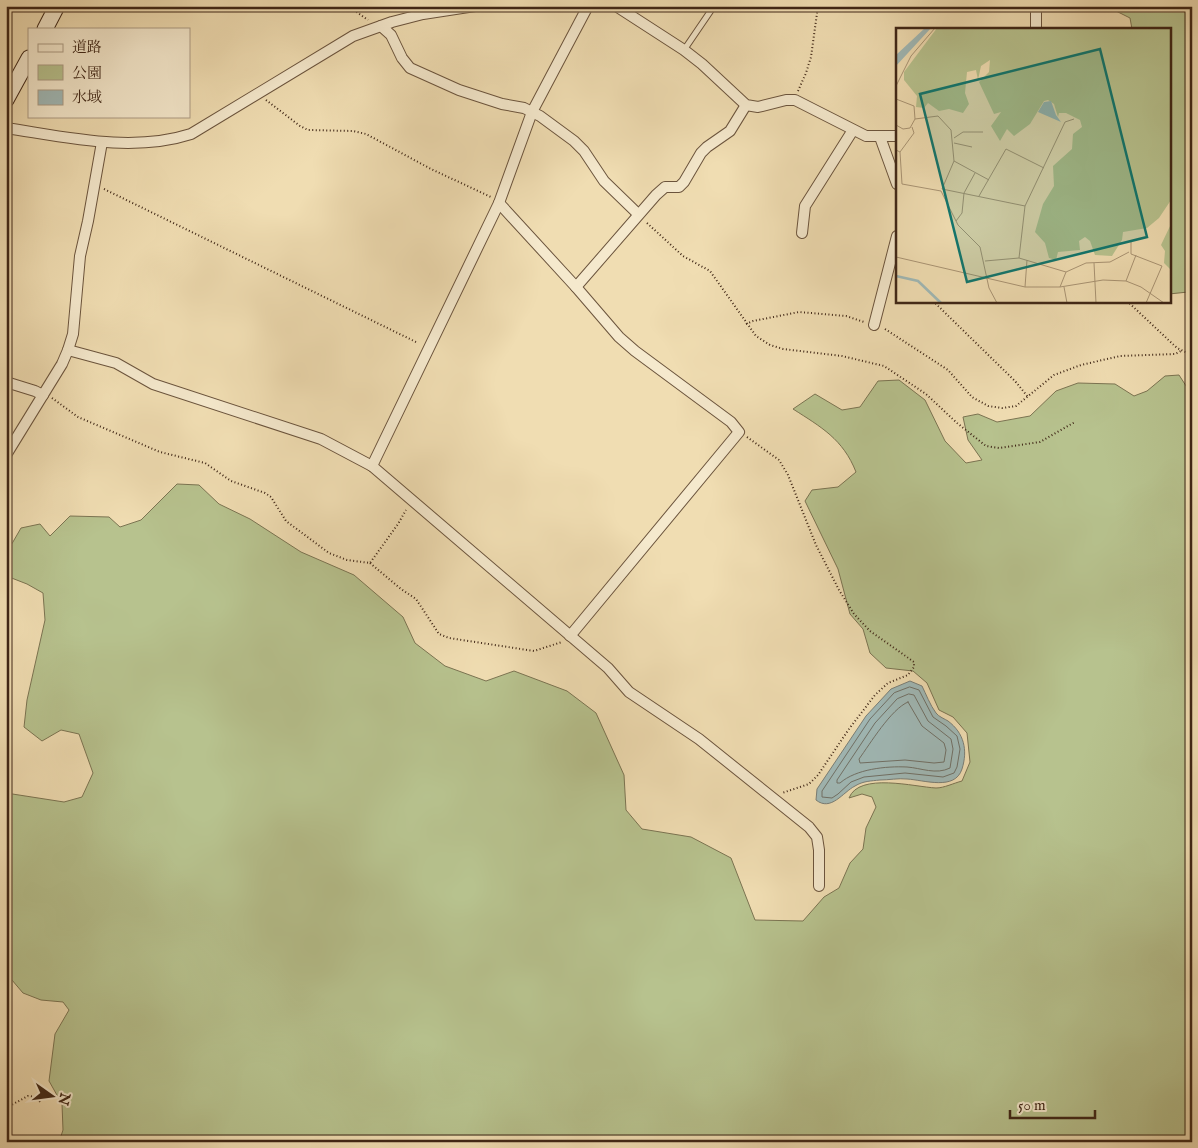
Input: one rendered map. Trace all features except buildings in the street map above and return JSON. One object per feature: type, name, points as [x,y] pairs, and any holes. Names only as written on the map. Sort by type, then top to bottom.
[{"type":"main road","points":[[46,28],[57,6]]},
{"type":"main road","points":[[6,100],[28,60]]},
{"type":"street","points":[[6,128],[102,142],[157,142],[174,140],[190,134],[353,36],[423,14],[475,6]]},
{"type":"street","points":[[372,466],[499,203],[532,112],[588,6]]},
{"type":"street","points":[[616,6],[684,50],[746,105],[758,107],[786,100],[795,100],[866,136],[896,136]]},
{"type":"street","points":[[1036,6],[1036,28]]},
{"type":"street","points":[[381,26],[391,35],[402,58],[410,68],[459,90],[532,112],[574,141],[604,181],[638,214]]},
{"type":"street","points":[[576,287],[656,195],[665,187],[679,187],[684,182],[701,153],[730,131],[746,105]]},
{"type":"street","points":[[802,233],[805,206],[853,130]]},
{"type":"street","points":[[880,137],[896,181]]},
{"type":"street","points":[[6,456],[68,350],[73,334],[80,256],[102,142]]},
{"type":"street","points":[[499,203],[619,336],[635,351],[731,422],[739,432],[570,636]]},
{"type":"street","points":[[874,325],[896,240]]},
{"type":"street","points":[[68,350],[116,363],[153,384],[321,439],[372,466],[608,668],[629,692],[699,739],[809,827],[817,837],[819,850],[818,886]]},
{"type":"street","points":[[6,382],[34,390],[43,395]]},
{"type":"lane","points":[[684,50],[714,6]]},
{"type":"path","points":[[353,6],[355,11],[372,23],[381,26]]},
{"type":"path","points":[[795,100],[811,56],[818,6]]},
{"type":"path","points":[[258,94],[308,130],[353,131],[366,134],[491,197],[499,203]]},
{"type":"path","points":[[94,187],[107,190],[429,348]]},
{"type":"path","points":[[638,214],[683,256],[710,271],[746,324],[756,336],[770,345],[783,349],[842,356],[884,366],[926,394],[957,423],[986,446],[999,448],[1040,442],[1075,422]]},
{"type":"path","points":[[934,302],[1015,381],[1028,397]]},
{"type":"path","points":[[1128,302],[1181,351],[1192,355]]},
{"type":"path","points":[[746,324],[799,312],[846,316],[882,327],[948,370],[972,397],[988,406],[1002,408],[1016,406],[1054,375],[1081,365],[1120,356],[1175,354],[1181,351]]},
{"type":"path","points":[[43,395],[52,398],[78,417],[160,452],[205,463],[231,480],[271,497],[286,521],[329,553],[347,560],[370,563],[400,590],[416,599],[439,634],[449,638],[534,651],[562,642],[570,636]]},
{"type":"path","points":[[739,432],[779,460],[788,475],[816,546],[854,614],[870,631],[914,662],[914,667],[908,675],[888,683],[875,695],[849,729],[818,776],[809,784],[778,795],[775,799]]},
{"type":"path","points":[[370,563],[398,524],[411,500]]},
{"type":"path","points":[[6,1108],[28,1096],[36,1096],[40,1102]]},
{"type":"green space","points":[[1106,6],[1192,6],[1192,293],[1170,294],[1170,28],[1132,28],[1130,18]]},
{"type":"green space","points":[[1179,375],[1192,397],[1192,1142],[59,1142],[63,1130],[62,1104],[49,1081],[55,1034],[69,1010],[63,1002],[41,1000],[23,993],[6,973],[6,793],[64,802],[82,797],[93,773],[79,734],[61,730],[42,741],[24,727],[27,700],[45,620],[43,593],[6,574],[6,554],[21,528],[40,524],[50,536],[70,516],[109,517],[120,527],[141,520],[177,484],[199,485],[219,504],[250,519],[301,552],[354,575],[403,617],[415,643],[445,666],[486,681],[514,671],[567,691],[596,713],[624,775],[626,810],[642,829],[691,837],[731,858],[755,920],[803,921],[824,897],[839,888],[850,863],[863,849],[866,828],[876,807],[872,797],[862,794],[849,798],[855,790],[864,785],[875,783],[942,787],[962,781],[970,762],[967,733],[953,717],[939,710],[927,683],[913,671],[886,668],[870,653],[863,629],[850,614],[838,569],[805,501],[812,490],[838,487],[856,472],[838,442],[822,428],[793,409],[815,394],[842,410],[860,407],[878,381],[899,380],[925,400],[945,441],[966,463],[982,460],[968,440],[963,417],[978,414],[997,422],[1030,416],[1056,391],[1078,383],[1115,384],[1134,396],[1147,391],[1165,376]]},
{"type":"water","points":[[910,681],[922,686],[936,713],[948,721],[961,736],[965,755],[962,769],[958,776],[953,780],[938,783],[904,779],[867,781],[855,786],[837,800],[827,804],[816,800],[817,789],[866,716],[891,689]]}]
